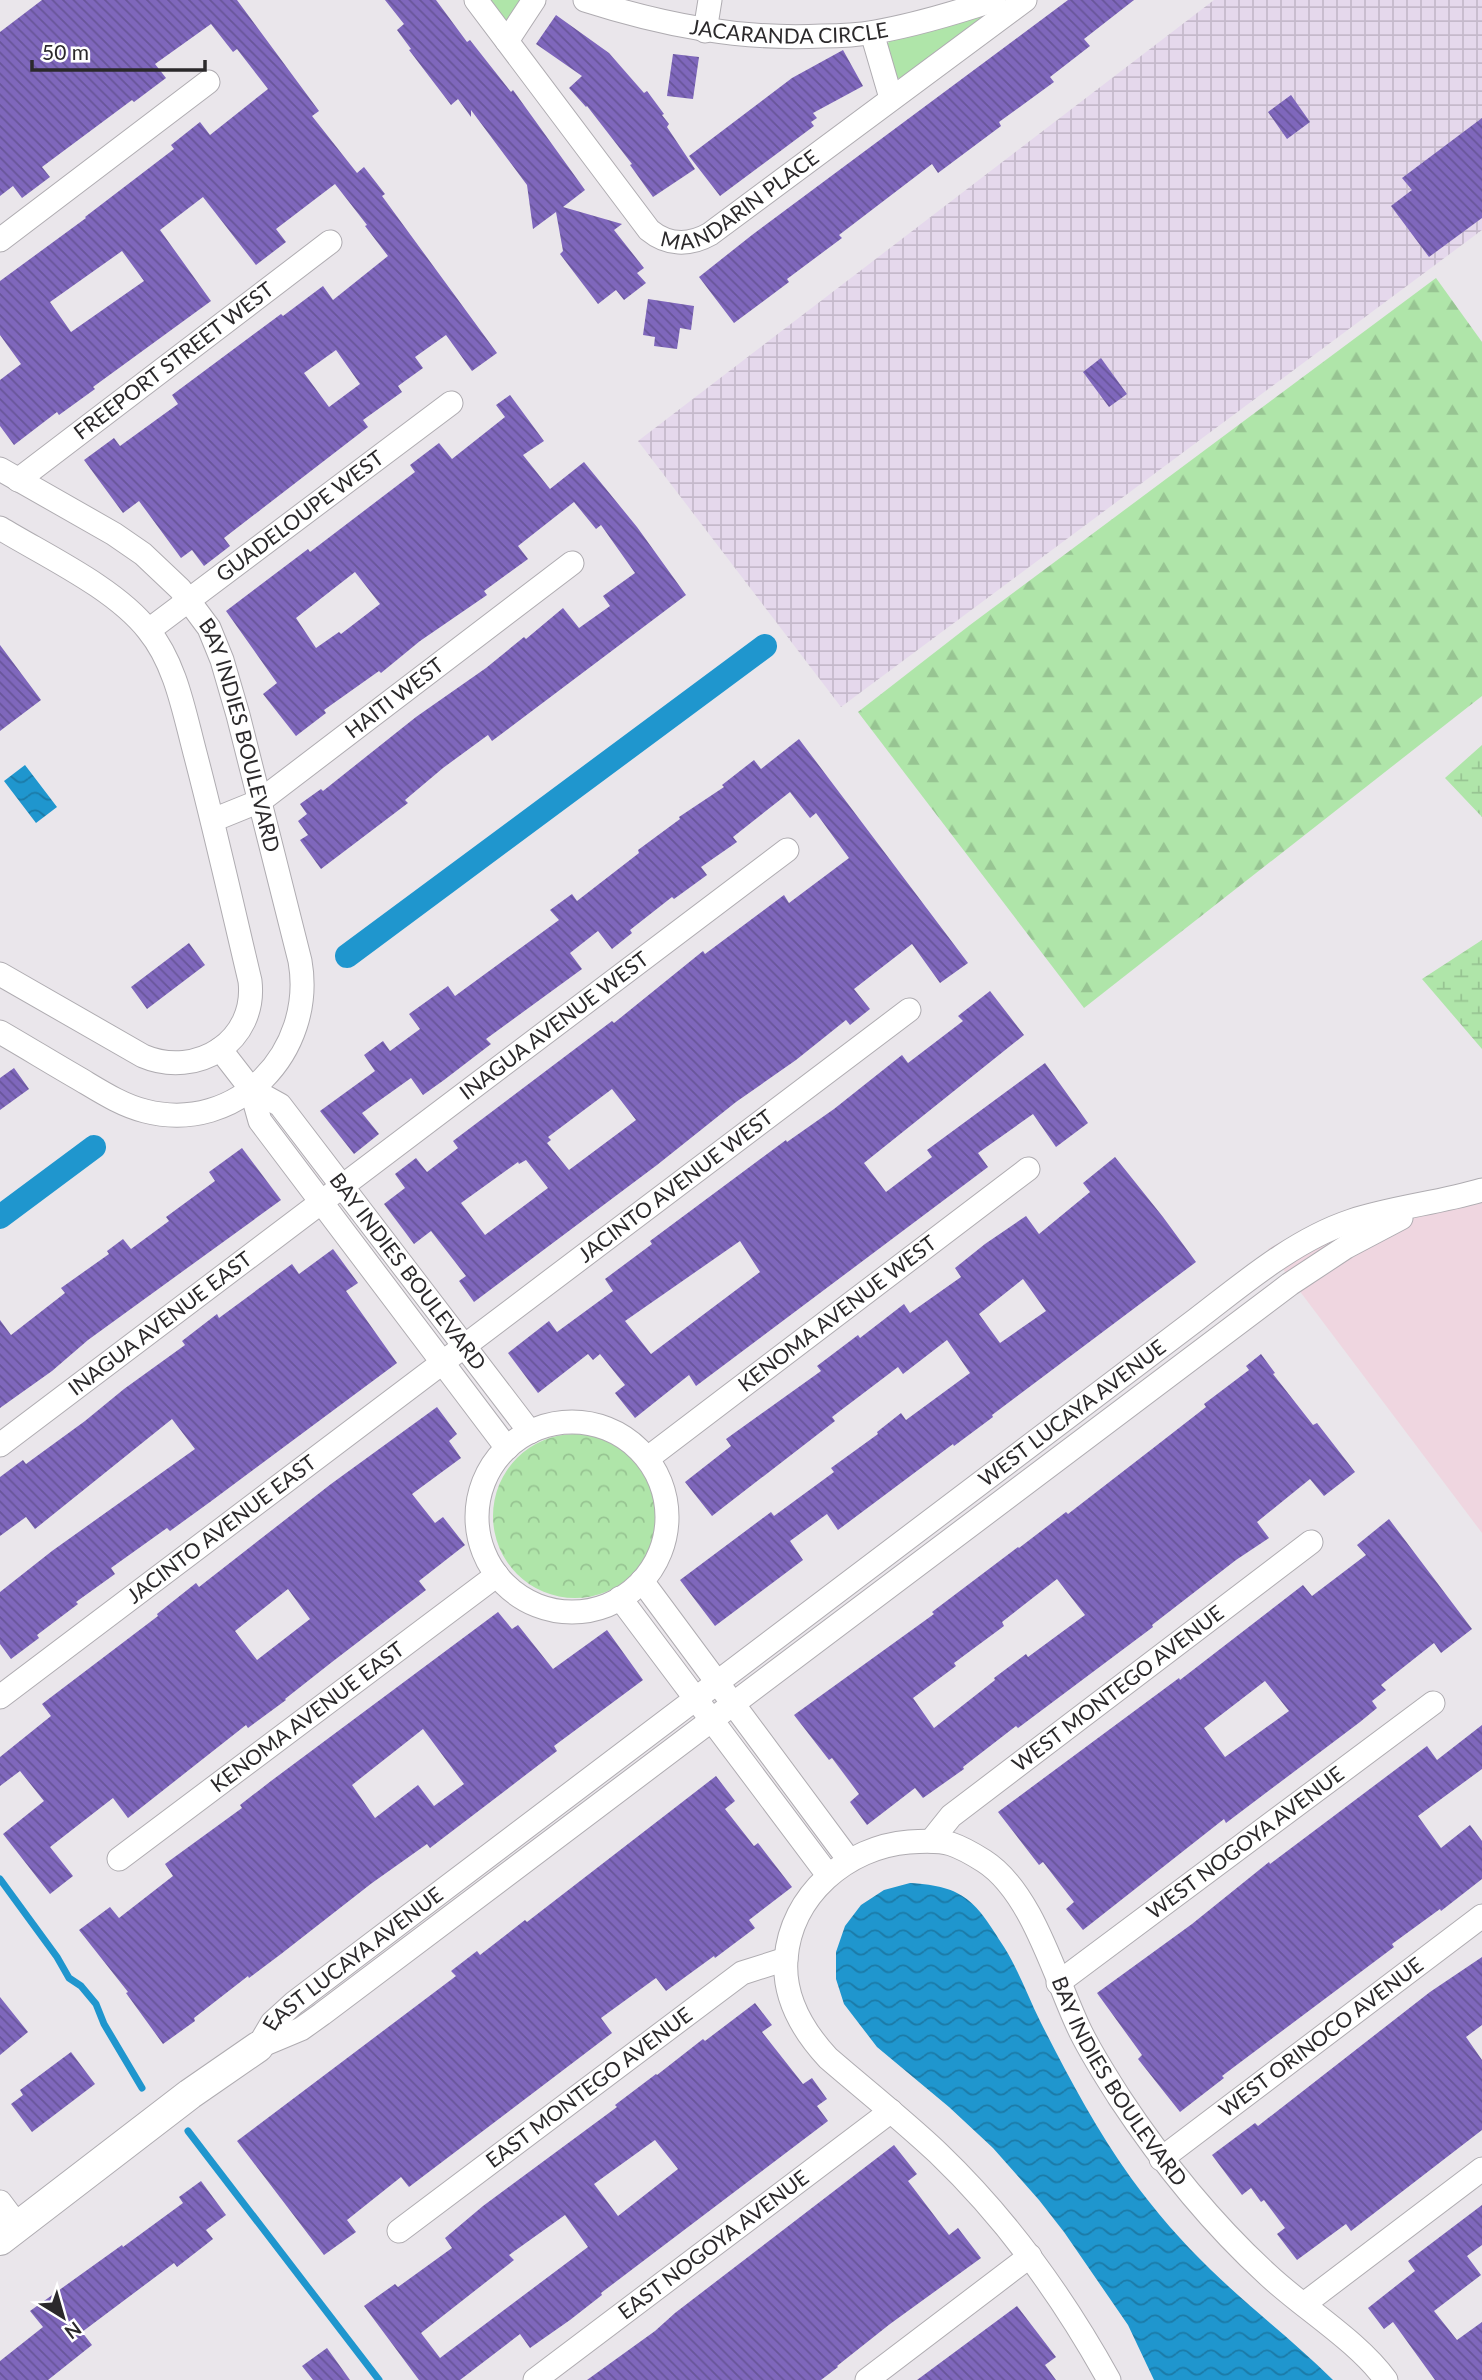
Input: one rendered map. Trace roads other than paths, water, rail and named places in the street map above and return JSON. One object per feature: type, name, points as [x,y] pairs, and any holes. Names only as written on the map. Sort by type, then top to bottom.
[{"type":"street","name":"MANDARIN PLACE","points":[[476,0],[649,230],[671,242],[693,242],[710,234],[1025,0]]},
{"type":"street","points":[[507,41],[534,0]]},
{"type":"street","name":"JACARANDA CIRCLE","points":[[585,0],[626,13],[705,31],[774,38],[872,33],[916,24],[994,0]]},
{"type":"street","points":[[705,31],[710,0]]},
{"type":"street","points":[[872,33],[891,98]]},
{"type":"street","points":[[0,240],[208,82]]},
{"type":"street","name":"FREEPORT STREET WEST","points":[[9,474],[330,242]]},
{"type":"street","name":"GUADELOUPE WEST","points":[[149,630],[450,403]]},
{"type":"street","name":"BAY INDIES BOULEVARD","points":[[0,1032],[111,1097],[153,1113],[186,1115],[207,1111],[234,1100],[271,1072],[288,1048],[299,1019],[303,988],[300,961],[260,801],[222,660],[209,628],[169,577],[130,544],[9,474]]},
{"type":"street","name":"BAY INDIES BOULEVARD","points":[[0,528],[103,589],[137,617],[160,647],[177,688],[213,820],[251,990],[250,1006],[238,1033],[220,1049],[200,1059],[167,1063],[152,1060],[0,974]]},
{"type":"street","name":"HAITI WEST","points":[[213,820],[260,801],[572,564]]},
{"type":"street","name":"INAGUA AVENUE WEST","points":[[321,1203],[787,850]]},
{"type":"street","name":"JACINTO AVENUE WEST","points":[[442,1361],[909,1010]]},
{"type":"street","name":"BAY INDIES BOULEVARD","points":[[220,1049],[251,1089],[260,1121],[507,1448]]},
{"type":"street","name":"BAY INDIES BOULEVARD","points":[[251,1089],[280,1105],[530,1432]]},
{"type":"street","name":"KENOMA AVENUE WEST","points":[[648,1458],[1028,1169]]},
{"type":"street","name":"WEST LUCAYA AVENUE","points":[[695,1699],[1254,1277],[1317,1235],[1352,1221],[1482,1190]]},
{"type":"street","name":"INAGUA AVENUE EAST","points":[[0,1446],[321,1203]]},
{"type":"street","points":[[258,2047],[301,2029],[1270,1298],[1346,1247],[1429,1203]]},
{"type":"street","points":[[1254,1277],[1270,1298]]},
{"type":"street","name":"JACINTO AVENUE EAST","points":[[0,1698],[442,1361]]},
{"type":"street","points":[[1070,1416],[1086,1437]]},
{"type":"street","points":[[572,1422],[594,1424],[614,1431],[648,1458],[660,1481],[667,1507],[666,1534],[657,1559],[642,1581],[620,1598],[599,1608],[577,1612],[554,1610],[532,1603],[512,1591],[497,1575],[483,1551],[477,1524],[479,1496],[490,1470],[507,1448],[530,1432],[550,1424],[572,1422]]},
{"type":"street","name":"WEST MONTEGO AVENUE","points":[[931,1841],[951,1816],[1311,1542]]},
{"type":"street","points":[[889,1552],[905,1573]]},
{"type":"street","name":"KENOMA AVENUE EAST","points":[[119,1859],[497,1575]]},
{"type":"street","points":[[642,1581],[849,1860]]},
{"type":"street","points":[[620,1598],[828,1875]]},
{"type":"street","name":"EAST LUCAYA AVENUE","points":[[9,2233],[190,2094],[258,2047],[282,2013],[695,1699]]},
{"type":"street","name":"WEST NOGOYA AVENUE","points":[[1058,1983],[1433,1703]]},
{"type":"street","points":[[558,1803],[574,1824]]},
{"type":"street","name":"BAY INDIES BOULEVARD","points":[[1109,2380],[1072,2316],[1030,2256],[974,2190],[938,2153],[828,2058],[803,2026],[791,1998],[786,1959],[796,1921],[817,1887],[828,1875],[862,1853],[898,1842],[948,1843],[966,1850],[996,1870],[1020,1899],[1033,1921],[1079,2028],[1106,2076],[1161,2159],[1232,2240],[1269,2276],[1369,2361],[1386,2380]]},
{"type":"street","points":[[411,1914],[427,1935]]},
{"type":"street","name":"WEST ORINOCO AVENUE","points":[[1161,2159],[1482,1916]]},
{"type":"street","name":"EAST MONTEGO AVENUE","points":[[399,2231],[742,1973],[786,1959]]},
{"type":"street","name":"EAST NOGOYA AVENUE","points":[[536,2380],[891,2111]]},
{"type":"street","points":[[1304,2304],[1482,2169]]},
{"type":"street","points":[[0,2202],[9,2233]]},
{"type":"street","points":[[867,2380],[1030,2256]]},
{"type":"water","points":[[25,765],[57,807],[36,823],[4,781]]},
{"type":"water","points":[[910,1883],[944,1888],[957,1893],[967,1899],[985,1918],[1009,1956],[1083,2102],[1140,2190],[1169,2226],[1211,2270],[1333,2380],[1154,2380],[1128,2325],[1039,2200],[993,2148],[877,2047],[844,2004],[836,1979],[836,1952],[845,1926],[861,1905],[884,1890]]},
{"type":"waterway","points":[[347,956],[765,646]]},
{"type":"waterway","points":[[0,1217],[94,1147]]},
{"type":"waterway","points":[[0,1879],[57,1957],[69,1978],[81,1986],[96,2004],[104,2024],[142,2088]]},
{"type":"waterway","points":[[188,2131],[379,2380]]}]
